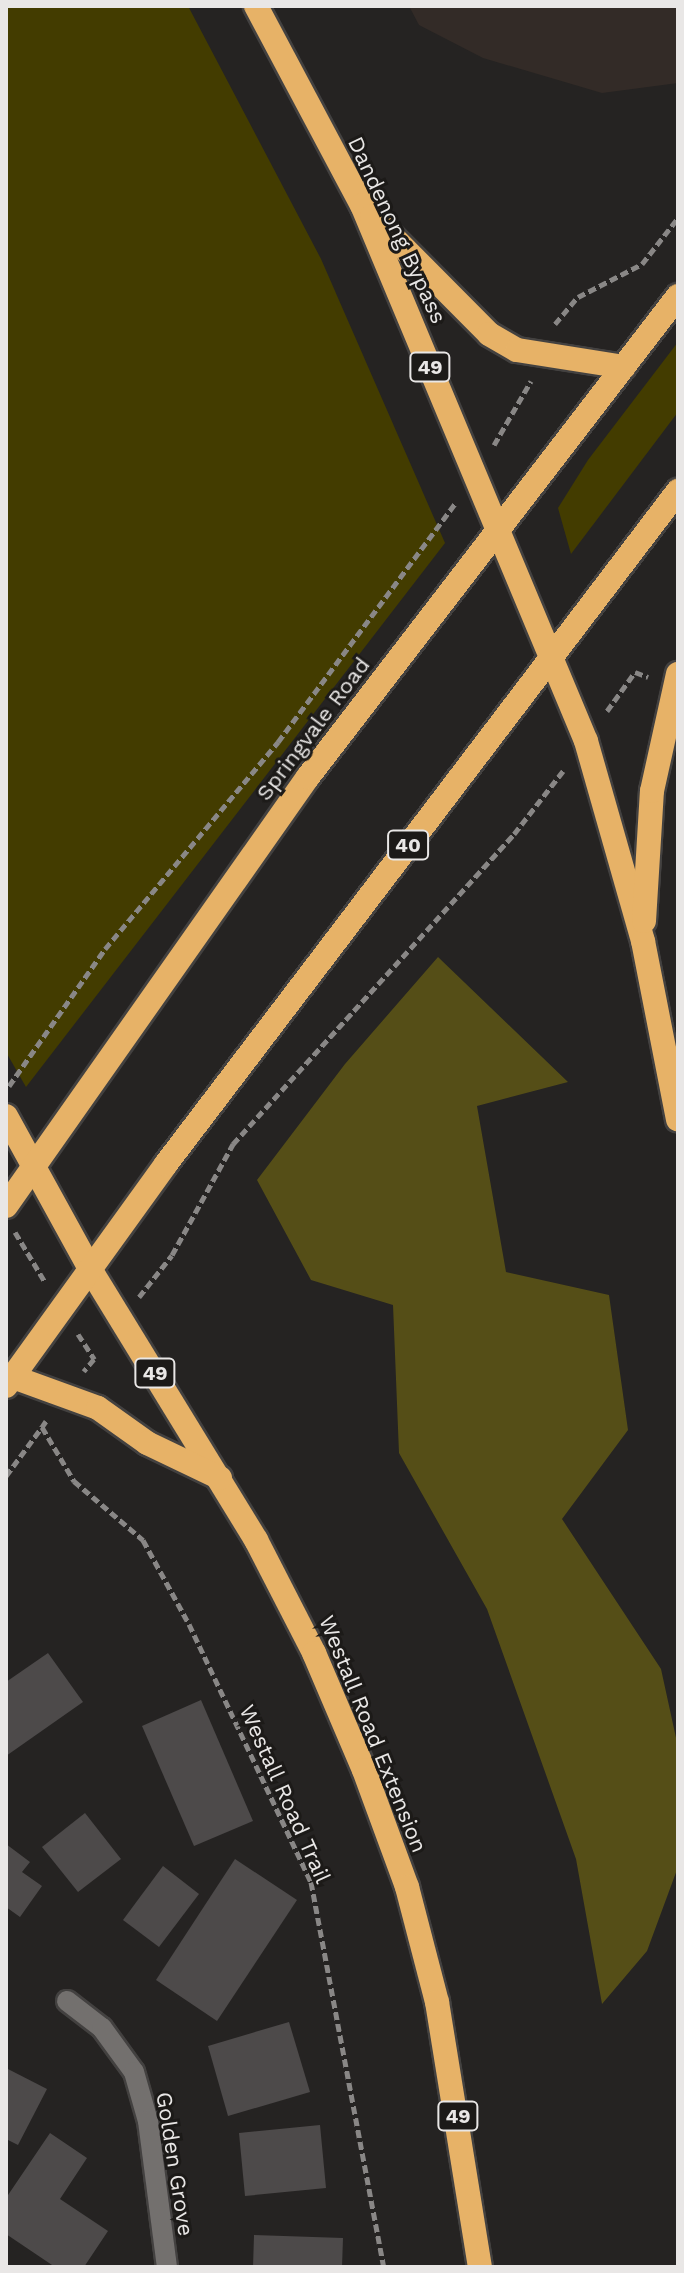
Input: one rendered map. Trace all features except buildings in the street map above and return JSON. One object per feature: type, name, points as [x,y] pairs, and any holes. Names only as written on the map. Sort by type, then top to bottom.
[{"type":"highway","name":"Dandenong Bypass","points":[[256,6],[362,205],[550,660]]},
{"type":"highway","points":[[362,205],[489,334],[517,350],[624,367]]},
{"type":"highway","name":"Springvale Road","points":[[6,1206],[308,777],[678,296]]},
{"type":"highway","name":"40","points":[[9,1381],[90,1269],[678,491]]},
{"type":"highway","name":"49","points":[[550,660],[586,741],[643,941],[678,1120]]},
{"type":"highway","points":[[643,941],[652,791],[676,681]]},
{"type":"highway","name":"49","points":[[6,1116],[90,1269]]},
{"type":"highway","name":"Westall Road Extension","points":[[90,1269],[220,1478],[314,1653],[407,1887],[447,2048],[480,2267]]},
{"type":"highway","points":[[9,1381],[63,1396],[116,1417],[147,1443],[220,1478]]},
{"type":"street","name":"Golden Grove","points":[[67,2001],[102,2028],[134,2072],[148,2121],[167,2267]]},
{"type":"path","points":[[544,356],[566,306],[642,264],[678,218]]},
{"type":"path","points":[[6,1090],[105,949],[278,742],[433,537]]},
{"type":"path","points":[[94,1359],[172,1255],[233,1144],[514,834],[635,672],[676,681]]},
{"type":"path","points":[[6,1476],[63,1396]]},
{"type":"path","name":"Westall Road Trail","points":[[42,1427],[74,1481],[143,1540],[189,1624],[311,1882],[384,2267]]},
{"type":"shaded area","points":[[6,6],[188,6],[321,259],[445,543],[26,1087],[6,1052]]},
{"type":"shaded area","points":[[409,6],[678,6],[678,83],[602,93],[483,58],[419,25]]},
{"type":"shaded area","points":[[678,342],[678,412],[571,554],[558,508],[588,460]]},
{"type":"shaded area","points":[[438,957],[568,1082],[477,1106],[506,1272],[609,1295],[628,1430],[562,1519],[661,1669],[678,1747],[678,1867],[647,1951],[602,2004],[576,1859],[487,1609],[399,1453],[393,1305],[311,1280],[257,1180],[345,1064]]}]
